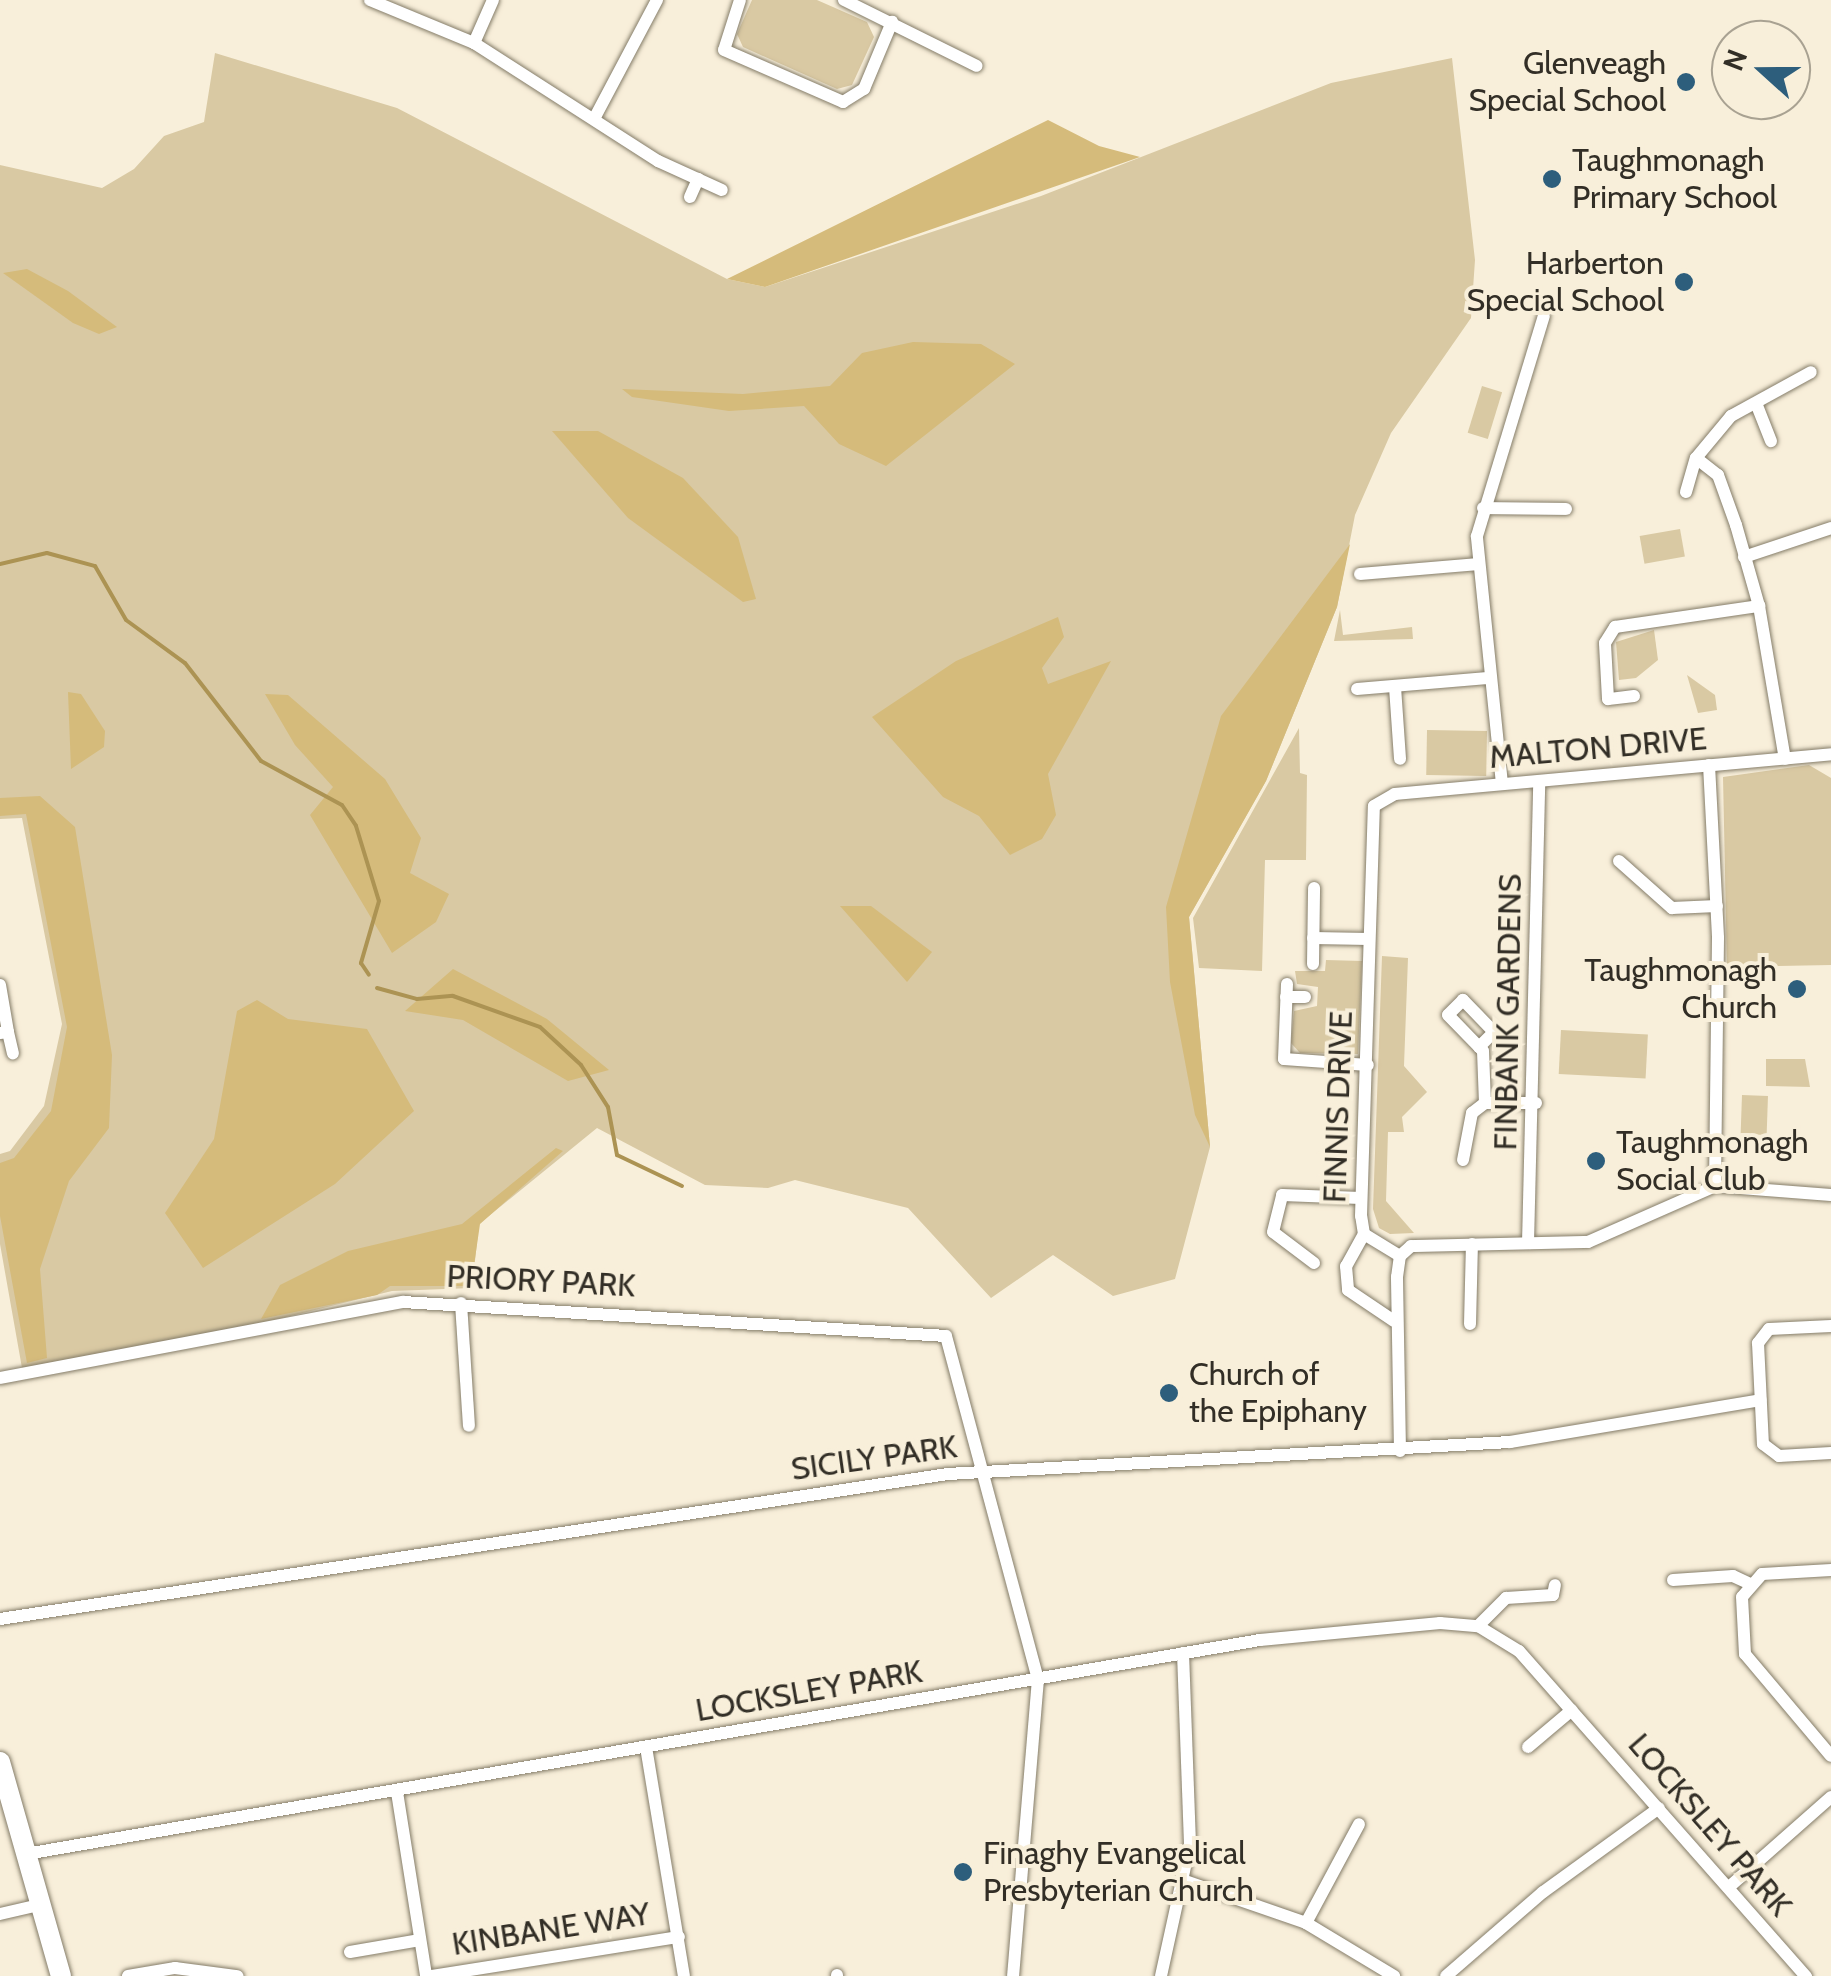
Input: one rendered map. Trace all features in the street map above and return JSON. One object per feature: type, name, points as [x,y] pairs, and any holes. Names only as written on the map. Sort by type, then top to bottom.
[{"type":"main road","points":[[1,1768],[61,1976]]},
{"type":"street","points":[[370,0],[474,43],[594,119],[722,190]]},
{"type":"street","points":[[474,43],[493,0]]},
{"type":"street","points":[[594,119],[657,0]]},
{"type":"street","points":[[844,0],[978,66]]},
{"type":"street","points":[[734,2],[724,50],[843,102],[864,89],[892,22]]},
{"type":"street","points":[[690,197],[698,179]]},
{"type":"street","points":[[1502,784],[1479,564],[1483,508],[1544,316]]},
{"type":"street","points":[[1686,492],[1696,458],[1730,416],[1810,372]]},
{"type":"street","points":[[1756,403],[1771,441]]},
{"type":"street","points":[[1696,458],[1718,475],[1759,606],[1785,758]]},
{"type":"street","points":[[1483,508],[1566,510]]},
{"type":"street","points":[[1744,557],[1830,525]]},
{"type":"street","points":[[1360,574],[1479,564]]},
{"type":"street","points":[[1634,696],[1608,699],[1605,642],[1616,627],[1759,606]]},
{"type":"street","points":[[1358,688],[1488,678]]},
{"type":"street","points":[[1395,688],[1400,759]]},
{"type":"street","name":"MALTON DRIVE","points":[[1374,806],[1395,794],[1831,754]]},
{"type":"street","points":[[1709,766],[1717,906],[1715,1186]]},
{"type":"street","name":"FINBANK GARDENS","points":[[1528,1242],[1536,1103],[1539,782]]},
{"type":"street","name":"FINNIS DRIVE","points":[[1374,806],[1361,1198],[1364,1234],[1400,1256]]},
{"type":"street","points":[[1619,861],[1642,878],[1657,901],[1672,908],[1717,906]]},
{"type":"street","name":"FINNIS DRIVE","points":[[1313,964],[1314,888]]},
{"type":"street","points":[[1314,938],[1369,939]]},
{"type":"street","points":[[0,986],[4,1032],[13,1053]]},
{"type":"street","points":[[1305,997],[1286,990],[1284,1059],[1368,1064]]},
{"type":"street","points":[[1464,1160],[1465,1127],[1485,1103],[1479,1047]]},
{"type":"street","points":[[1485,1103],[1536,1103]]},
{"type":"street","points":[[1400,1452],[1394,1322],[1400,1256],[1427,1243],[1588,1242],[1715,1186],[1831,1195]]},
{"type":"street","points":[[1314,1262],[1273,1232],[1282,1195],[1361,1198]]},
{"type":"street","points":[[1364,1234],[1346,1266],[1348,1290],[1394,1322]]},
{"type":"street","points":[[1470,1324],[1472,1244]]},
{"type":"street","name":"PRIORY PARK","points":[[0,1378],[403,1302],[946,1336],[984,1470]]},
{"type":"street","points":[[461,1304],[468,1426]]},
{"type":"street","points":[[1831,1326],[1762,1334],[1761,1400],[1763,1444],[1770,1452],[1831,1453]]},
{"type":"street","name":"SICILY PARK","points":[[0,1619],[984,1470],[1400,1452],[1510,1442],[1761,1400]]},
{"type":"street","points":[[984,1470],[1038,1679],[1013,1976]]},
{"type":"street","points":[[1831,1570],[1762,1574],[1748,1583],[1742,1596],[1746,1654],[1831,1756]]},
{"type":"street","points":[[1673,1580],[1732,1576],[1748,1583]]},
{"type":"street","points":[[1478,1626],[1506,1598],[1553,1595],[1555,1585]]},
{"type":"street","name":"LOCKSLEY PARK","points":[[26,1854],[1183,1653],[1440,1623],[1478,1626],[1520,1651],[1729,1888],[1799,1974]]},
{"type":"street","points":[[1162,1976],[1186,1881],[1183,1653]]},
{"type":"street","points":[[1528,1748],[1572,1710]]},
{"type":"street","points":[[646,1747],[684,1976]]},
{"type":"street","points":[[397,1792],[429,1976]]},
{"type":"street","points":[[1729,1888],[1831,1797]]},
{"type":"street","points":[[1446,1976],[1543,1892],[1659,1808]]},
{"type":"street","points":[[1306,1923],[1360,1824]]},
{"type":"street","points":[[1186,1881],[1306,1923],[1394,1976]]},
{"type":"street","points":[[0,1914],[39,1905]]},
{"type":"street","name":"KINBANE WAY","points":[[429,1976],[679,1938]]},
{"type":"street","points":[[358,1945],[420,1940]]},
{"type":"street","points":[[128,1976],[175,1968],[238,1976]]},
{"type":"shaded area","points":[[752,0],[817,0],[867,22],[874,37],[852,85],[837,89],[743,47],[737,34]]},
{"type":"shaded area","points":[[215,53],[397,108],[727,279],[765,287],[1041,196],[1331,83],[1452,58],[1475,260],[1471,318],[1391,433],[1355,515],[1337,607],[1266,781],[1189,917],[1210,1147],[1175,1279],[1113,1296],[1053,1255],[991,1298],[908,1208],[795,1180],[768,1188],[705,1185],[597,1128],[479,1224],[472,1288],[392,1291],[266,1322],[22,1368],[0,1244],[0,1154],[10,1151],[44,1106],[62,1024],[22,818],[0,819],[0,165],[102,188],[134,169],[164,136],[204,122]]},
{"type":"shaded area","points":[[1048,120],[1099,146],[1140,157],[765,287],[727,279]]},
{"type":"shaded area","points":[[27,269],[68,291],[117,327],[99,334],[73,323],[3,273]]},
{"type":"shaded area","points":[[913,342],[981,344],[1015,364],[886,466],[839,444],[804,406],[729,411],[632,397],[622,389],[743,394],[830,386],[862,353]]},
{"type":"shaded area","points":[[1482,386],[1502,392],[1488,439],[1468,433]]},
{"type":"shaded area","points":[[552,431],[598,431],[683,478],[738,537],[756,599],[743,602],[628,518]]},
{"type":"shaded area","points":[[1680,529],[1685,557],[1644,564],[1640,536]]},
{"type":"shaded area","points":[[1350,544],[1337,607],[1266,781],[1189,917],[1210,1147],[1195,1115],[1170,982],[1166,907],[1221,716]]},
{"type":"shaded area","points":[[1340,610],[1343,635],[1412,627],[1413,639],[1334,641]]},
{"type":"shaded area","points":[[1058,617],[1064,637],[1042,668],[1048,684],[1111,661],[1048,774],[1056,815],[1042,839],[1010,855],[979,816],[943,797],[872,717],[956,661]]},
{"type":"shaded area","points":[[1654,630],[1658,660],[1636,678],[1619,680],[1616,642]]},
{"type":"shaded area","points":[[1687,675],[1715,695],[1717,710],[1698,713]]},
{"type":"shaded area","points":[[68,692],[81,694],[105,731],[104,747],[71,769]]},
{"type":"shaded area","points":[[265,694],[288,695],[385,779],[421,838],[410,873],[449,894],[436,922],[392,953],[310,815],[333,787],[295,745]]},
{"type":"shaded area","points":[[1299,728],[1300,773],[1307,775],[1306,860],[1265,860],[1262,971],[1199,968],[1193,918]]},
{"type":"shaded area","points":[[1427,730],[1487,731],[1486,776],[1426,775]]},
{"type":"shaded area","points":[[1809,765],[1831,778],[1831,965],[1727,967],[1723,777]]},
{"type":"shaded area","points":[[40,796],[75,827],[112,1055],[109,1128],[69,1181],[40,1269],[47,1358],[27,1363],[0,1216],[0,1163],[14,1158],[51,1111],[67,1027],[26,814],[0,816],[0,798]]},
{"type":"shaded area","points":[[840,906],[871,906],[932,952],[907,982]]},
{"type":"shaded area","points":[[1382,956],[1408,958],[1404,1066],[1427,1092],[1402,1117],[1404,1132],[1388,1132],[1386,1201],[1414,1233],[1390,1234],[1379,1228],[1373,1209]]},
{"type":"shaded area","points":[[1326,960],[1362,961],[1358,1054],[1300,1053],[1291,1043],[1294,1011],[1317,1006],[1318,987],[1297,984],[1295,971],[1325,971]]},
{"type":"shaded area","points":[[453,969],[547,1019],[609,1070],[568,1081],[463,1020],[405,1011]]},
{"type":"shaded area","points":[[257,1000],[288,1019],[367,1029],[414,1111],[335,1184],[203,1268],[165,1213],[214,1139],[237,1011]]},
{"type":"shaded area","points":[[1561,1030],[1648,1035],[1646,1078],[1559,1074]]},
{"type":"shaded area","points":[[1766,1059],[1805,1059],[1810,1087],[1766,1086]]},
{"type":"shaded area","points":[[1742,1095],[1768,1096],[1767,1135],[1741,1134]]},
{"type":"shaded area","points":[[556,1148],[563,1151],[480,1224],[471,1286],[390,1286],[377,1295],[261,1319],[280,1285],[348,1251],[462,1224]]},
{"type":"waterway","points":[[0,564],[47,553],[95,566],[126,620],[185,663],[261,761],[342,805],[356,826],[379,901],[361,963],[369,975]]},
{"type":"waterway","points":[[377,988],[417,999],[453,996],[540,1027],[581,1065],[608,1107],[617,1155],[682,1186]]},
{"type":"place","name":"Glenveagh Special School","points":[[1686,82]]},
{"type":"place","name":"Taughmonagh Primary School","points":[[1552,179]]},
{"type":"place","name":"Harberton Special School","points":[[1684,282]]},
{"type":"place","name":"Taughmonagh Church","points":[[1797,989]]},
{"type":"place","name":"Taughmonagh Social Club","points":[[1596,1161]]},
{"type":"place","name":"Church of the Epiphany","points":[[1169,1393]]},
{"type":"place","name":"Finaghy Evangelical Presbyterian Church","points":[[963,1872]]}]
